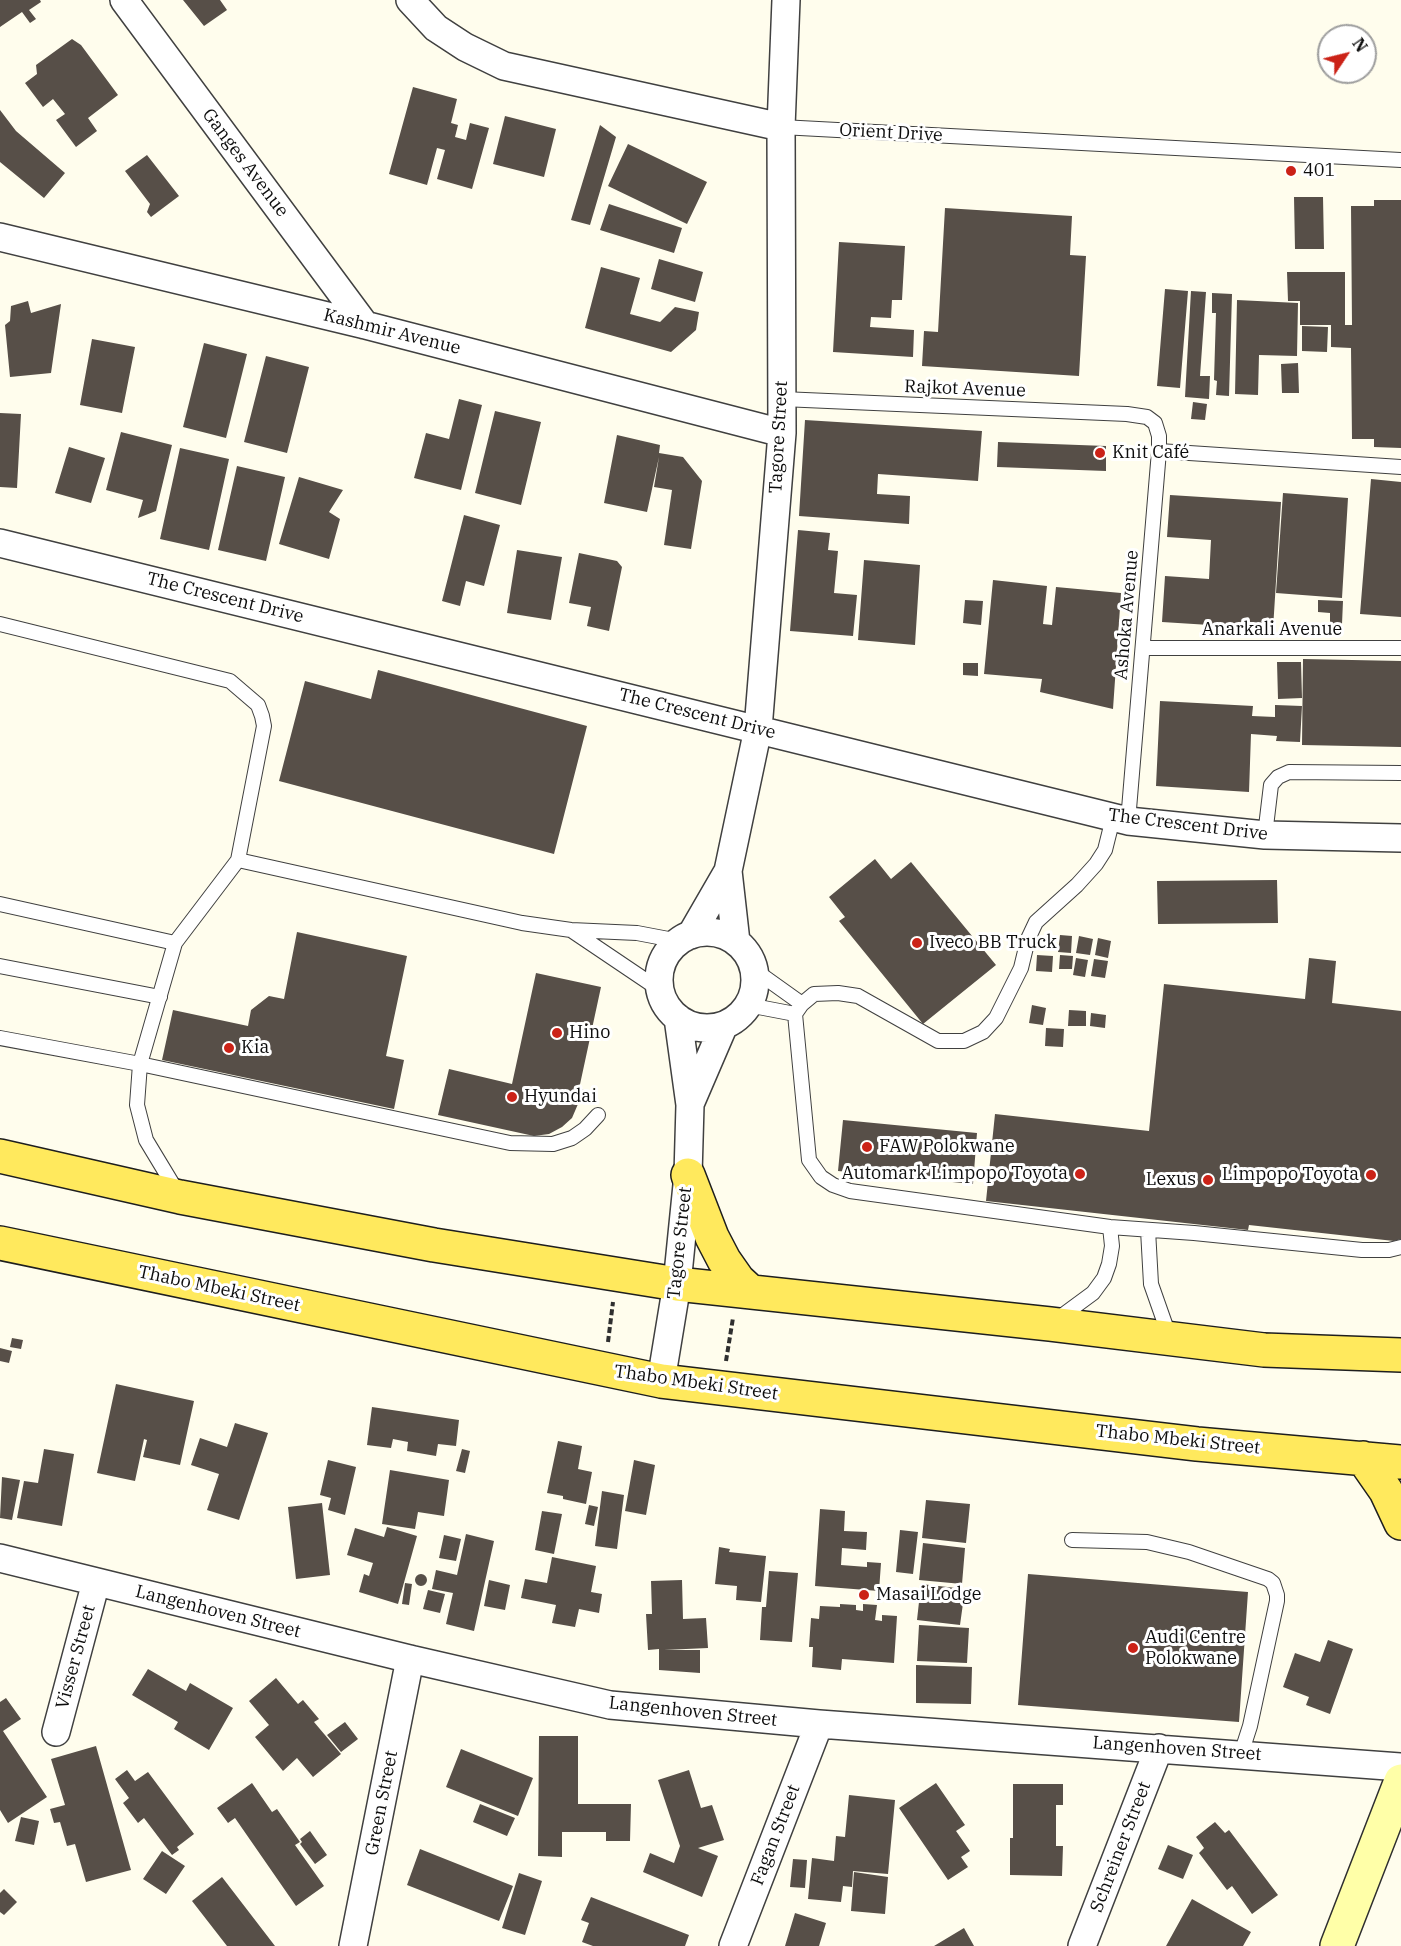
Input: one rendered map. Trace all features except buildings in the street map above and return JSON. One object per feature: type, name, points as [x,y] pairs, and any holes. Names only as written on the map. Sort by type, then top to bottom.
[{"type":"main road","points":[[0,1156],[180,1197],[434,1245],[677,1284],[1050,1324],[1264,1350],[1401,1355]]},
{"type":"main road","points":[[688,1175],[712,1237],[745,1291]]},
{"type":"main road","name":"Thabo Mbeki Street","points":[[0,1243],[662,1381],[1197,1444],[1401,1462]]},
{"type":"main road","points":[[1359,1354],[1401,1342]]},
{"type":"main road","points":[[1363,1458],[1386,1491],[1401,1523]]},
{"type":"street","name":"Ganges Avenue","points":[[124,0],[365,325]]},
{"type":"street","name":"Orient Drive","points":[[410,0],[436,28],[465,47],[504,66],[781,127]]},
{"type":"street","name":"Tagore Street","points":[[753,969],[747,954],[736,942],[728,871],[758,729],[782,434],[781,127],[786,0]]},
{"type":"street","name":"Kashmir Avenue","points":[[0,237],[365,325],[782,434]]},
{"type":"street","name":"The Crescent Drive","points":[[0,543],[1121,820],[1265,835],[1401,838]]},
{"type":"street","name":"Tagore Street","points":[[662,1381],[677,1284],[688,1175],[690,1105],[678,1018],[663,1000],[659,976],[662,962],[669,950],[685,938],[728,871]]},
{"type":"street","points":[[685,938],[702,932],[714,933],[736,942]]},
{"type":"street","points":[[748,1005],[754,987],[753,969]]},
{"type":"street","name":"Tagore Street","points":[[690,1105],[724,1025],[748,1005]]},
{"type":"street","points":[[678,1018],[700,1028],[724,1025]]},
{"type":"street","name":"Langenhoven Street","points":[[0,1558],[610,1706],[819,1724],[1241,1754],[1400,1785]]},
{"type":"street","name":"Visser Street","points":[[56,1732],[96,1581]]},
{"type":"street","name":"Green Street","points":[[353,1946],[410,1659]]},
{"type":"street","name":"Fagan Street","points":[[733,1946],[819,1724]]},
{"type":"street","name":"Schreiner Street","points":[[1082,1946],[1159,1748]]},
{"type":"street","points":[[1337,1946],[1400,1785]]},
{"type":"lane","name":"Orient Drive","points":[[781,127],[1401,160]]},
{"type":"lane","name":"Rajkot Avenue","points":[[782,399],[1115,413],[1147,417]]},
{"type":"lane","name":"Ashoka Avenue","points":[[798,1009],[814,994],[838,993],[858,996],[938,1041],[964,1041],[983,1032],[996,1018],[1021,968],[1028,939],[1036,922],[1077,885],[1105,850],[1121,820],[1143,648],[1159,451],[1158,429],[1155,423],[1147,417]]},
{"type":"lane","points":[[1159,451],[1401,466]]},
{"type":"lane","points":[[0,624],[230,681],[258,705],[264,726],[238,860],[175,943],[140,1065],[137,1105],[146,1140],[180,1197]]},
{"type":"lane","name":"Anarkali Avenue","points":[[1143,648],[1401,648]]},
{"type":"lane","points":[[1265,835],[1271,785],[1278,777],[1288,772],[1401,773]]},
{"type":"lane","points":[[238,860],[522,923],[571,930],[617,931],[685,938]]},
{"type":"lane","points":[[0,904],[175,943]]},
{"type":"lane","points":[[571,930],[660,990]]},
{"type":"lane","points":[[0,966],[160,997]]},
{"type":"lane","points":[[753,969],[798,1009],[809,1160],[821,1177],[832,1185],[850,1191],[1110,1227],[1362,1250],[1389,1250],[1401,1247]]},
{"type":"lane","points":[[748,1005],[798,1009]]},
{"type":"lane","points":[[0,1038],[510,1143],[553,1144],[572,1138],[585,1129],[598,1115]]},
{"type":"lane","points":[[1050,1324],[1093,1293],[1104,1278],[1112,1246],[1110,1227]]},
{"type":"lane","points":[[1148,1230],[1151,1284],[1170,1339]]},
{"type":"lane","points":[[1072,1540],[1147,1542],[1189,1552],[1268,1579],[1273,1583],[1277,1600],[1251,1726],[1241,1754]]},
{"type":"path","points":[[604,1370],[617,1274]]},
{"type":"path","points":[[721,1388],[745,1291]]},
{"type":"place","name":"401","points":[[1291,171]]},
{"type":"place","name":"Knit Café","points":[[1100,453]]},
{"type":"place","name":"Iveco BB Truck","points":[[917,943]]},
{"type":"place","name":"Hino","points":[[557,1033]]},
{"type":"place","name":"Kia","points":[[229,1048]]},
{"type":"place","name":"Hyundai","points":[[512,1097]]},
{"type":"place","name":"FAW Polokwane","points":[[867,1147]]},
{"type":"place","name":"Automark Limpopo Toyota","points":[[1080,1174]]},
{"type":"place","name":"Limpopo Toyota","points":[[1371,1175]]},
{"type":"place","name":"Lexus","points":[[1208,1180]]},
{"type":"place","name":"Masai Lodge","points":[[864,1595]]},
{"type":"place","name":"Audi Centre Polokwane","points":[[1133,1648]]}]
